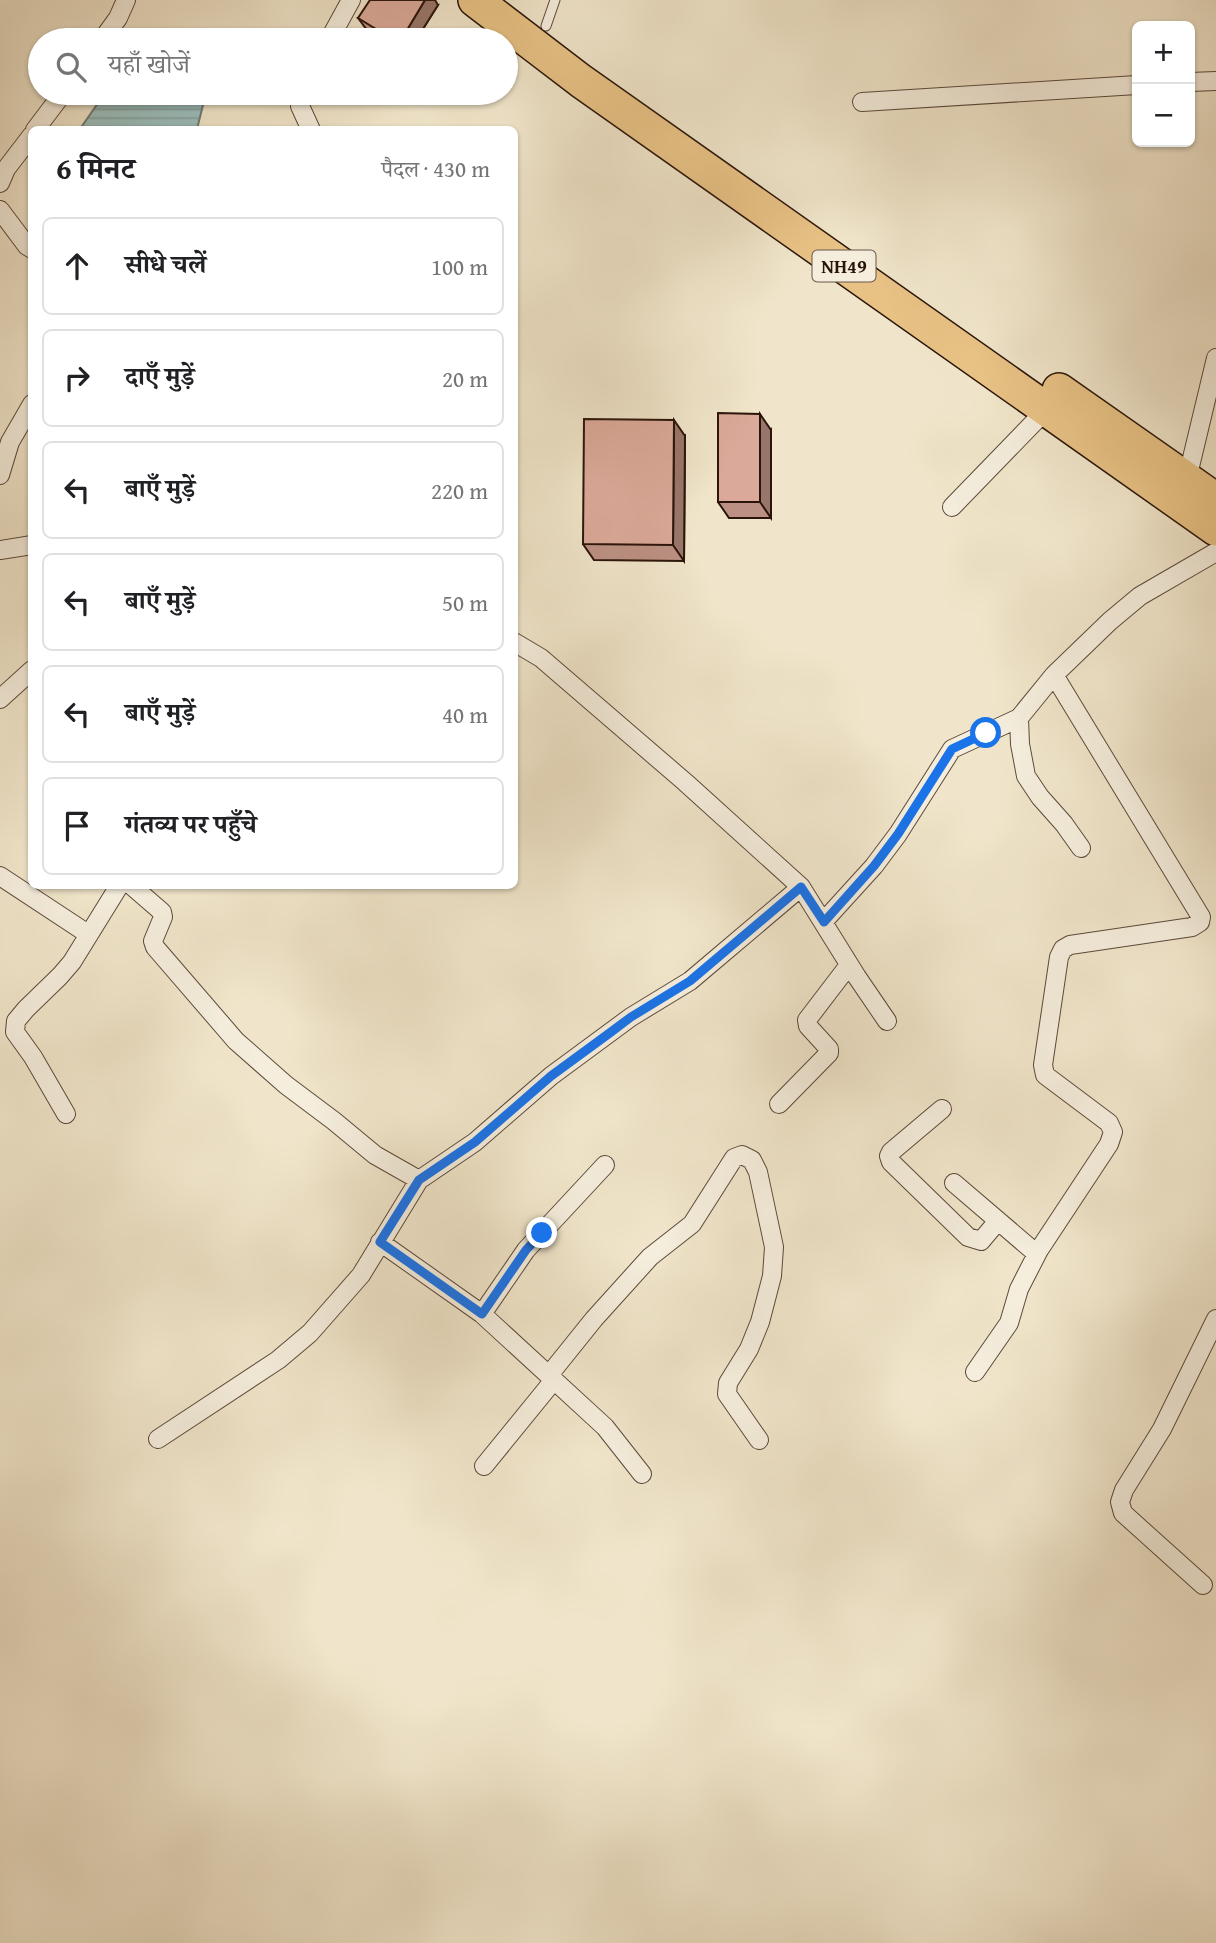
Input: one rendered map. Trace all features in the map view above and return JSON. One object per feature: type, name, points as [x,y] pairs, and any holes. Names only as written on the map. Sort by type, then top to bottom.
[{"type":"highway","name":"NH49","points":[[475,0],[512,28]]},
{"type":"highway","name":"NH49","points":[[514,0],[551,13],[791,205],[1216,500]]},
{"type":"highway","name":"NH49","points":[[518,32],[581,80],[1216,529]]},
{"type":"street","points":[[111,28],[126,0]]},
{"type":"street","points":[[336,28],[351,0]]},
{"type":"street","points":[[1195,82],[1216,81]]},
{"type":"street","points":[[862,102],[1132,85]]},
{"type":"street","points":[[38,126],[54,105]]},
{"type":"street","points":[[300,105],[309,126]]},
{"type":"street","points":[[0,183],[6,169],[28,140]]},
{"type":"street","points":[[0,210],[28,247]]},
{"type":"street","points":[[1187,479],[1216,358]]},
{"type":"street","points":[[952,507],[1047,409]]},
{"type":"street","points":[[0,475],[10,442],[28,411]]},
{"type":"street","points":[[0,550],[28,546]]},
{"type":"street","points":[[824,922],[874,866],[898,834],[952,749],[1019,718],[1055,675],[1110,621],[1140,596],[1216,552]]},
{"type":"street","points":[[518,644],[541,658],[685,782],[801,887],[887,1021]]},
{"type":"street","points":[[0,699],[28,674]]},
{"type":"street","points":[[975,1372],[1009,1323],[1019,1289],[1037,1254],[1109,1144],[1113,1132],[1109,1123],[1045,1075],[1042,1065],[1059,957],[1063,949],[1070,944],[1192,927],[1200,922],[1201,917],[1055,675]]},
{"type":"street","points":[[1019,718],[1020,744],[1026,776],[1081,848]]},
{"type":"street","points":[[0,876],[88,934]]},
{"type":"street","points":[[158,1439],[278,1360],[310,1333],[361,1275],[419,1180],[475,1142],[551,1076],[621,1025],[690,981],[801,887]]},
{"type":"street","points":[[66,1114],[15,1031],[16,1021],[72,961],[117,889]]},
{"type":"street","points":[[135,889],[162,912],[163,917],[153,941],[155,947],[236,1041],[286,1086],[375,1155],[419,1180]]},
{"type":"street","points":[[779,1104],[829,1053],[829,1049],[808,1026],[807,1020],[849,965]]},
{"type":"street","points":[[942,1108],[891,1152],[891,1162],[968,1237],[981,1241],[997,1222]]},
{"type":"street","points":[[484,1465],[594,1318],[650,1257],[692,1224],[734,1158],[742,1155],[752,1160],[758,1172],[774,1247],[772,1276],[760,1322],[749,1349],[728,1383],[727,1394],[760,1440]]},
{"type":"street","points":[[482,1314],[526,1250],[605,1165]]},
{"type":"street","points":[[954,1183],[1037,1254]]},
{"type":"street","points":[[380,1242],[482,1314],[604,1427],[642,1474]]},
{"type":"street","points":[[1203,1585],[1122,1513],[1120,1502],[1124,1490],[1162,1429],[1216,1319]]},
{"type":"water","points":[[97,105],[203,105],[198,126],[82,126]]},
{"type":"building","points":[[370,0],[425,0],[408,28],[374,28],[358,18]]},
{"type":"building","points":[[718,413],[760,414],[760,502],[718,502]]},
{"type":"building","points":[[584,419],[674,420],[673,545],[583,544]]},
{"type":"route","points":[[542,1233],[526,1250],[482,1314],[380,1242],[419,1180],[475,1142],[551,1076],[631,1017],[690,981],[801,887],[824,922],[874,866],[898,834],[952,749],[986,733]]}]
